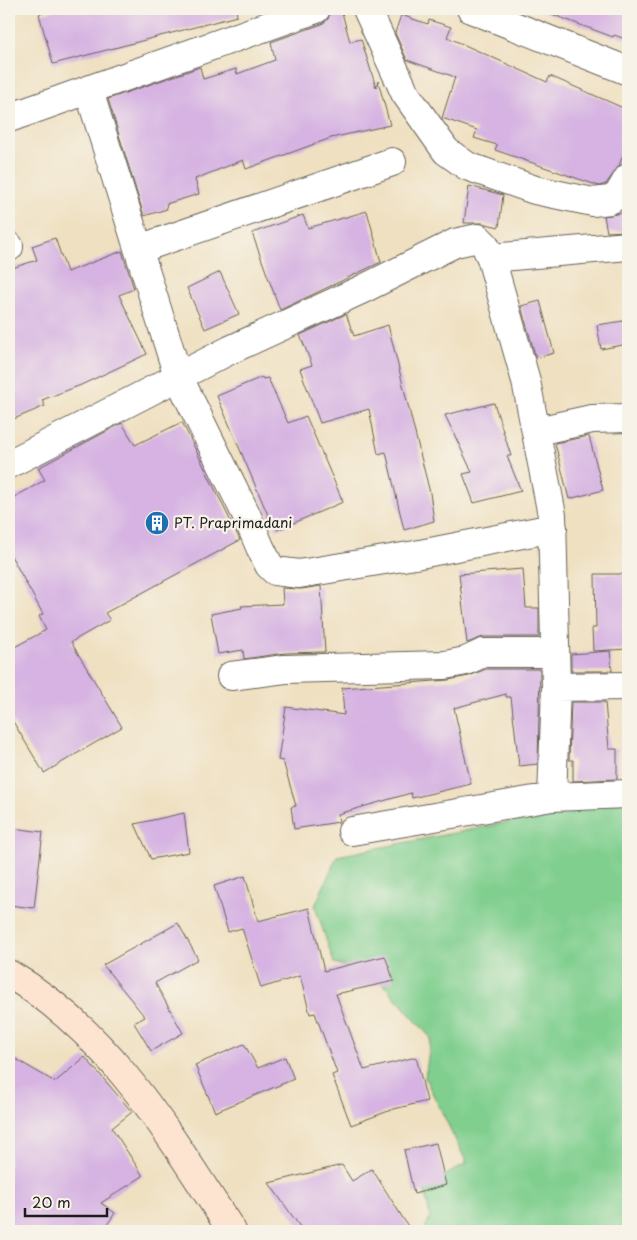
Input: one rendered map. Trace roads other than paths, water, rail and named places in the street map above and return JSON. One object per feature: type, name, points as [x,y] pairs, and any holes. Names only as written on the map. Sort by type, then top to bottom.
[{"type":"main road","points":[[9,974],[39,991],[81,1026],[152,1110],[232,1231]]},
{"type":"street","points":[[9,118],[316,9]]},
{"type":"street","points":[[367,9],[405,93],[446,151],[468,166],[536,190],[593,202],[610,200],[618,196],[628,178]]},
{"type":"street","points":[[471,9],[628,71]]},
{"type":"street","points":[[89,91],[178,376],[246,514],[268,565],[275,571],[299,574],[415,555],[553,528]]},
{"type":"street","points":[[139,249],[392,162]]},
{"type":"street","points":[[9,464],[178,376],[364,289],[455,243],[478,238],[485,245],[491,258],[526,381],[537,431],[553,528],[556,687],[552,797]]},
{"type":"street","points":[[491,258],[628,246]]},
{"type":"street","points":[[537,431],[592,419],[628,418]]},
{"type":"street","points":[[231,676],[285,669],[445,665],[466,661],[476,654],[489,652],[555,653]]},
{"type":"street","points":[[556,687],[628,686]]},
{"type":"street","points":[[352,831],[552,797],[628,794]]},
{"type":"place","name":"PT. Praprimadani","points":[[157,523]]}]
